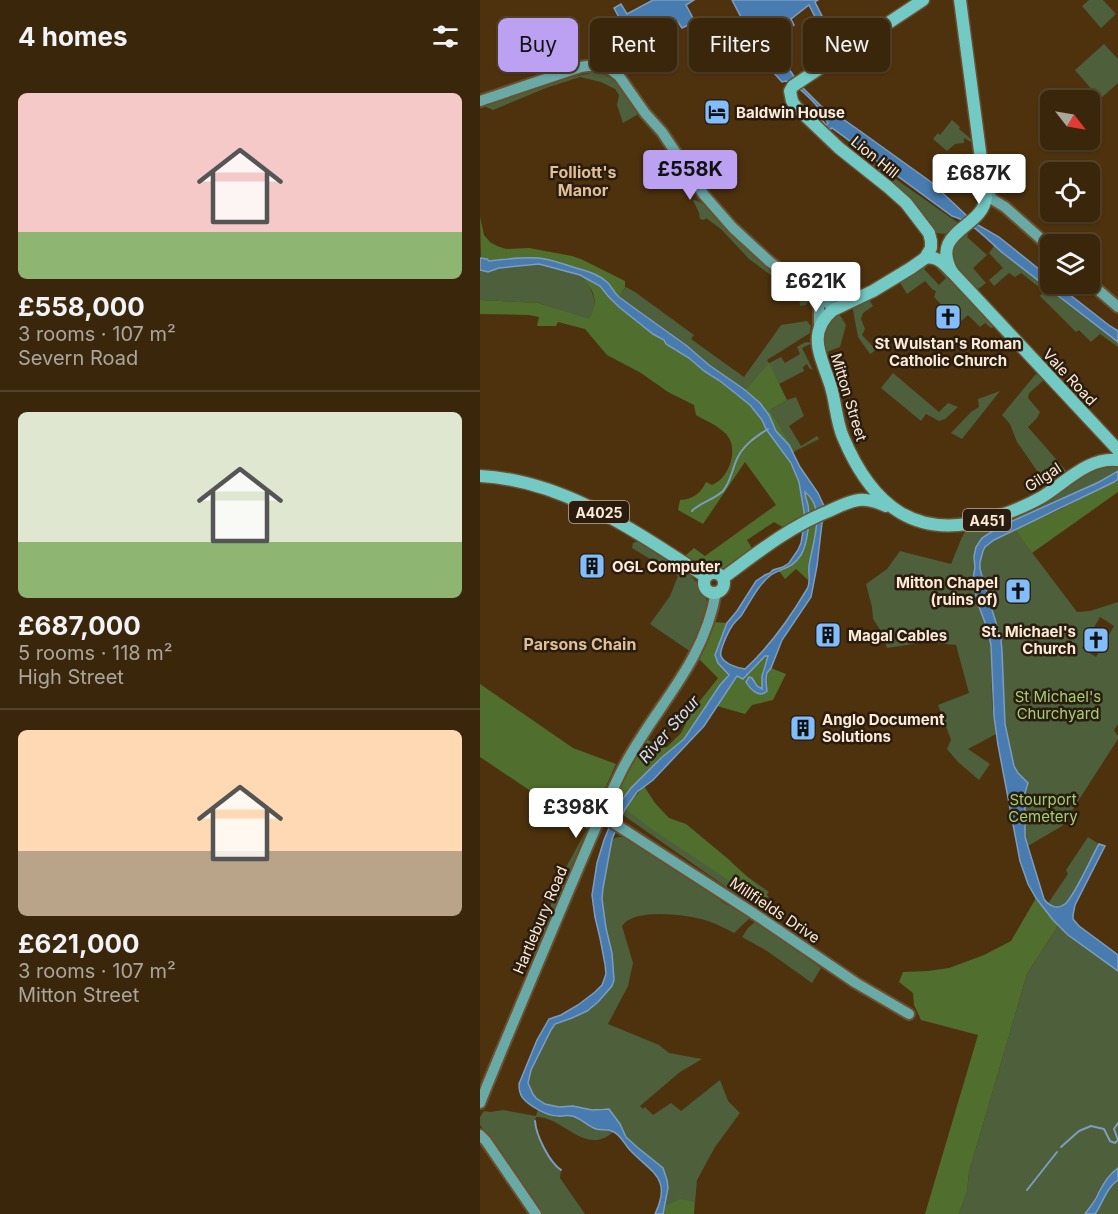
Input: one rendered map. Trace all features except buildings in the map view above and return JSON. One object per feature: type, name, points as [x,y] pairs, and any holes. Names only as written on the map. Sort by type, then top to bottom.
[{"type":"main road","name":"Lion Hill","points":[[922,0],[796,83],[790,91],[792,101],[802,113],[839,148],[900,197],[929,233]]},
{"type":"main road","points":[[952,272],[946,255],[948,244],[986,201],[960,0]]},
{"type":"main road","points":[[929,233],[939,239],[947,238],[959,231]]},
{"type":"main road","points":[[819,328],[825,317],[837,307],[895,279],[926,258],[931,248],[929,233]]},
{"type":"main road","name":"Vale Road","points":[[926,258],[937,259],[952,272],[1118,450]]},
{"type":"main road","name":"Mitton Street","points":[[819,328],[818,346],[831,387],[839,428],[861,472]]},
{"type":"main road","points":[[1088,465],[1099,459],[1104,452],[1096,427]]},
{"type":"main road","name":"Gilgal","points":[[861,472],[878,495],[901,513],[924,523],[960,526],[1027,505],[1088,465],[1107,460],[1118,460]]},
{"type":"main road","points":[[843,505],[861,491],[864,483],[861,472]]},
{"type":"main road","name":"A4025","points":[[480,476],[517,480],[578,502],[632,530],[706,577]]},
{"type":"main road","points":[[716,592],[722,588],[723,578],[797,526],[830,510],[860,500],[870,500],[901,513]]},
{"type":"main road","name":"A4025","points":[[716,592],[711,592],[705,587],[706,577],[715,573],[723,578]]},
{"type":"street","points":[[483,100],[581,68],[595,66],[610,69],[624,81],[645,113],[664,135],[699,189],[728,223],[762,255],[830,305],[837,307]]},
{"type":"street","points":[[984,185],[990,196],[1040,238]]},
{"type":"street","points":[[976,215],[996,201]]},
{"type":"street","name":"Mitton Street","points":[[809,290],[819,304],[819,328]]},
{"type":"street","points":[[1100,291],[1118,307]]},
{"type":"street","name":"Hartlebury Road","points":[[480,1103],[631,753],[698,650],[709,622],[716,592]]},
{"type":"street","name":"Millfields Drive","points":[[604,817],[856,983],[909,1014]]},
{"type":"street","points":[[480,1135],[536,1214]]},
{"type":"green space","points":[[1089,0],[1103,0],[1116,14],[1101,28],[1082,6]]},
{"type":"green space","points":[[1104,44],[1118,59],[1118,83],[1100,99],[1100,90],[1092,90],[1075,70]]},
{"type":"green space","points":[[591,73],[603,74],[615,82],[637,115],[623,123],[617,105],[619,95],[615,89],[601,82],[580,77],[493,110],[484,106],[573,77]]},
{"type":"green space","points":[[952,120],[971,139],[971,142],[964,138],[964,143],[955,144],[947,151],[933,139],[938,133],[940,135]]},
{"type":"green space","points":[[874,164],[961,223],[945,234],[936,233],[870,169]]},
{"type":"green space","points":[[693,200],[705,206],[751,252],[806,296],[809,300],[806,305],[800,306],[799,296],[749,259],[721,229],[706,218],[700,219]]},
{"type":"green space","points":[[480,217],[484,235],[497,246],[506,249],[529,248],[572,256],[625,281],[625,288],[619,297],[609,284],[588,271],[538,258],[513,260],[508,258],[489,261],[481,259]]},
{"type":"green space","points":[[966,232],[967,237],[987,255],[973,268],[986,283],[977,290],[957,268],[952,255],[955,242]]},
{"type":"green space","points":[[994,246],[1040,282],[1040,288],[1021,273],[1015,277],[1009,273],[994,286],[989,280],[1003,268],[989,253]]},
{"type":"green space","points":[[927,261],[931,262],[924,269],[939,285],[946,278],[933,264],[935,263],[994,327],[991,328],[985,323],[980,327],[968,315],[959,323],[934,297],[936,291],[925,281],[907,294],[899,281]]},
{"type":"green space","points":[[848,263],[857,277],[850,281],[851,283],[838,289],[829,277]]},
{"type":"green space","points":[[539,264],[580,275],[589,285],[595,309],[589,320],[538,303],[480,300],[480,270],[488,272],[498,268]]},
{"type":"green space","points":[[580,275],[600,286],[629,315],[750,405],[794,469],[799,482],[804,517],[784,528],[774,522],[747,540],[753,550],[725,569],[706,566],[685,556],[694,548],[705,556],[776,505],[745,462],[703,524],[678,510],[680,500],[696,495],[706,482],[712,485],[728,470],[732,450],[725,433],[696,415],[694,405],[607,355],[585,329],[558,322],[556,326],[537,326],[539,317],[529,315],[480,314],[480,300],[538,303],[589,319],[594,307],[594,296]]},
{"type":"green space","points":[[626,287],[694,335],[691,339],[744,377],[781,325],[807,321],[811,326],[810,333],[767,360],[769,363],[781,357],[785,363],[800,354],[797,347],[808,342],[812,343],[820,366],[810,344],[802,348],[813,370],[807,364],[803,367],[804,371],[779,384],[769,364],[745,390],[619,297]]},
{"type":"green space","points":[[1056,294],[1118,342],[1118,347],[1100,334],[1091,342],[1079,330],[1076,332],[1040,296]]},
{"type":"green space","points":[[868,298],[873,306],[863,313],[861,319],[865,329],[862,335],[876,350],[870,354],[858,337],[852,305]]},
{"type":"green space","points":[[838,312],[846,325],[840,347],[824,353],[822,327]]},
{"type":"green space","points":[[769,363],[787,400],[770,410],[795,451],[793,453],[776,431],[769,415],[760,403],[745,390]]},
{"type":"green space","points":[[893,373],[939,412],[948,403],[958,407],[945,419],[939,421],[926,414],[921,421],[881,388]]},
{"type":"green space","points":[[1037,374],[1044,380],[1029,393],[1028,398],[1040,412],[1028,427],[1069,474],[1049,488],[1017,442],[1010,424],[1002,415]]},
{"type":"green space","points":[[1000,391],[962,439],[951,433],[979,407],[978,399]]},
{"type":"green space","points":[[796,397],[804,416],[789,426],[801,446],[817,436],[819,439],[795,451],[770,410]]},
{"type":"green space","points":[[1118,463],[1118,471],[1108,478],[987,534],[974,560],[976,564],[973,582],[991,645],[992,704],[996,734],[968,749],[990,764],[979,780],[947,749],[951,740],[938,705],[969,693],[956,645],[926,642],[887,648],[881,631],[873,619],[866,584],[887,569],[900,551],[951,564],[966,530],[993,522],[1093,467]]},
{"type":"green space","points":[[1118,479],[1118,492],[1032,553],[1015,530],[1061,509]]},
{"type":"green space","points":[[804,492],[811,499],[816,520],[808,580],[796,569],[785,579],[779,571],[795,561],[807,535],[809,515]]},
{"type":"green space","name":"St Michael's Churchyard","points":[[1015,530],[1077,612],[1090,611],[1118,602],[1118,724],[1114,730],[1118,739],[1062,826],[1028,846],[1020,833],[1007,759],[997,651],[980,569],[985,547]],"holes":[[[1100,617],[1114,626],[1096,657],[1082,648]]]},
{"type":"green space","points":[[639,541],[684,570],[702,589],[707,600],[707,612],[691,652],[650,624],[670,596],[678,576],[632,548],[633,543]]},
{"type":"green space","points":[[714,622],[727,623],[715,655],[729,674],[684,739],[660,758],[619,804],[615,803],[623,781],[647,739],[659,748],[667,747],[681,733],[692,711],[718,678],[699,659]]},
{"type":"green space","points":[[765,656],[768,656],[762,673],[762,689],[750,677],[762,695],[767,691],[767,676],[771,668],[786,674],[773,700],[752,705],[745,714],[717,706],[738,676],[743,679]]},
{"type":"green space","points":[[480,684],[573,748],[616,764],[587,829],[480,757]]},
{"type":"green space","points":[[644,786],[669,818],[686,824],[769,897],[758,900],[625,809]]},
{"type":"green space","points":[[635,796],[769,892],[761,901],[749,903],[623,815]]},
{"type":"green space","points":[[587,829],[532,963],[559,880]]},
{"type":"green space","points":[[624,837],[750,918],[734,933],[708,921],[663,914],[638,916],[622,926],[633,963],[628,986],[608,1024],[659,1045],[669,1053],[702,1059],[680,1072],[640,1106],[643,1109],[645,1107],[653,1115],[671,1103],[681,1111],[720,1080],[728,1101],[740,1113],[715,1147],[697,1180],[694,1214],[663,1214],[663,1168],[626,1136],[609,1109],[592,1110],[545,1104],[536,1098],[528,1083],[531,1070],[555,1024],[587,1011],[598,1002],[614,980],[612,953],[602,899],[612,839]]},
{"type":"green space","points":[[1088,837],[1099,844],[1077,887],[1063,905],[1056,907],[1049,905],[1045,902],[1049,902],[1068,874],[1066,870]]},
{"type":"green space","points":[[1036,898],[1058,926],[1027,974],[969,1172],[967,1191],[959,1214],[925,1214],[978,1035],[921,1020],[914,1005],[913,993],[899,982],[903,972],[949,968],[984,955],[1011,941]]},
{"type":"green space","points":[[756,921],[821,968],[812,983],[767,951],[742,937]]},
{"type":"green space","points":[[1058,926],[1118,971],[1118,1168],[1104,1183],[1085,1214],[959,1214],[967,1191],[969,1172],[1027,974]]},
{"type":"green space","points":[[538,1109],[553,1116],[560,1117],[567,1114],[591,1127],[613,1132],[603,1138],[593,1140],[574,1134],[546,1118],[536,1117],[535,1123],[543,1146],[551,1160],[561,1170],[560,1178],[585,1214],[541,1214],[480,1125],[480,1117],[484,1111],[503,1110],[536,1116]]},
{"type":"green space","points":[[1118,1180],[1118,1214],[1095,1214],[1110,1188]]},
{"type":"green space","points":[[680,1199],[694,1202],[694,1214],[663,1214],[665,1206]]},
{"type":"water","points":[[653,0],[694,0],[686,5],[693,18],[689,18],[689,25],[682,28],[677,23],[677,18],[619,18],[614,8],[621,4],[627,14]]},
{"type":"water","points":[[732,0],[818,0],[815,2],[823,18],[816,18],[809,5],[791,19],[741,18]]},
{"type":"water","points":[[773,72],[791,72],[800,85],[822,107],[830,110],[931,182],[978,225],[999,237],[1040,270],[1040,282],[973,227],[952,216],[832,128],[827,131],[811,109],[813,108],[826,125],[828,123],[814,103],[795,85],[786,81],[782,82]]},
{"type":"water","points":[[480,258],[489,261],[539,258],[586,271],[603,279],[619,297],[760,403],[818,493],[826,515],[822,523],[811,597],[782,640],[767,673],[767,691],[758,694],[746,682],[749,677],[752,678],[762,689],[762,676],[768,656],[765,656],[743,679],[737,676],[704,726],[653,780],[637,792],[625,809],[612,839],[602,899],[612,953],[614,980],[612,986],[587,1011],[555,1024],[531,1070],[528,1083],[536,1098],[545,1104],[592,1110],[609,1109],[626,1137],[663,1168],[668,1188],[663,1214],[655,1214],[660,1202],[661,1191],[657,1176],[619,1136],[611,1131],[593,1128],[575,1117],[554,1116],[538,1110],[522,1097],[519,1084],[537,1040],[549,1019],[578,1005],[602,985],[606,974],[605,964],[592,895],[597,863],[604,840],[619,804],[631,788],[684,739],[729,675],[718,663],[715,655],[727,623],[756,581],[789,563],[798,550],[804,525],[799,482],[791,463],[750,405],[689,358],[653,334],[619,307],[600,286],[580,275],[539,264],[499,268],[488,272],[480,270]],"holes":[[[805,492],[812,499],[817,517],[808,587],[779,632],[754,660],[745,669],[732,665],[721,656],[726,637],[762,584],[775,572],[794,563],[801,555],[809,524]]]},
{"type":"water","points":[[1056,294],[1069,294],[1118,331],[1118,342]]},
{"type":"water","points":[[1118,471],[1118,479],[1114,482],[994,540],[983,551],[980,569],[1001,640],[1005,724],[1014,766],[1028,783],[1025,793],[1025,837],[1044,899],[1053,906],[1059,907],[1065,904],[1078,885],[1099,844],[1105,846],[1075,905],[1073,919],[1118,955],[1118,971],[1068,935],[1053,920],[1028,884],[1020,861],[998,745],[994,716],[991,645],[977,601],[973,578],[976,547],[982,538],[999,527],[1099,482]]},
{"type":"water","points":[[1118,1168],[1118,1180],[1108,1191],[1095,1214],[1085,1214],[1107,1179]]},
{"type":"waterway","points":[[692,511],[723,491],[745,446],[768,429]]},
{"type":"waterway","points":[[535,1121],[544,1148],[561,1170]]},
{"type":"waterway","points":[[1061,1147],[1079,1131],[1091,1126],[1104,1129],[1110,1141],[1115,1143],[1118,1140],[1114,1129],[1118,1123]]},
{"type":"waterway","points":[[1027,1190],[1057,1152]]},
{"type":"place","name":"Baldwin House","points":[[717,112]]},
{"type":"place","name":"St Wulstan's Roman Catholic Church","points":[[948,317]]},
{"type":"place","name":"OGL Computer","points":[[592,566]]},
{"type":"place","name":"Mitton Chapel (ruins of)","points":[[1018,591]]},
{"type":"place","name":"Magal Cables","points":[[828,635]]},
{"type":"place","name":"St. Michael's Church","points":[[1096,640]]},
{"type":"place","name":"Anglo Document Solutions","points":[[803,728]]},
{"type":"district","name":"Folliott's Manor","points":[[583,181]]},
{"type":"district","name":"Parsons Chain","points":[[580,644]]},
{"type":"water label","name":"River Stour","points":[[669,729]]},
{"type":"park label","name":"Stourport Cemetery","points":[[1043,808]]}]
